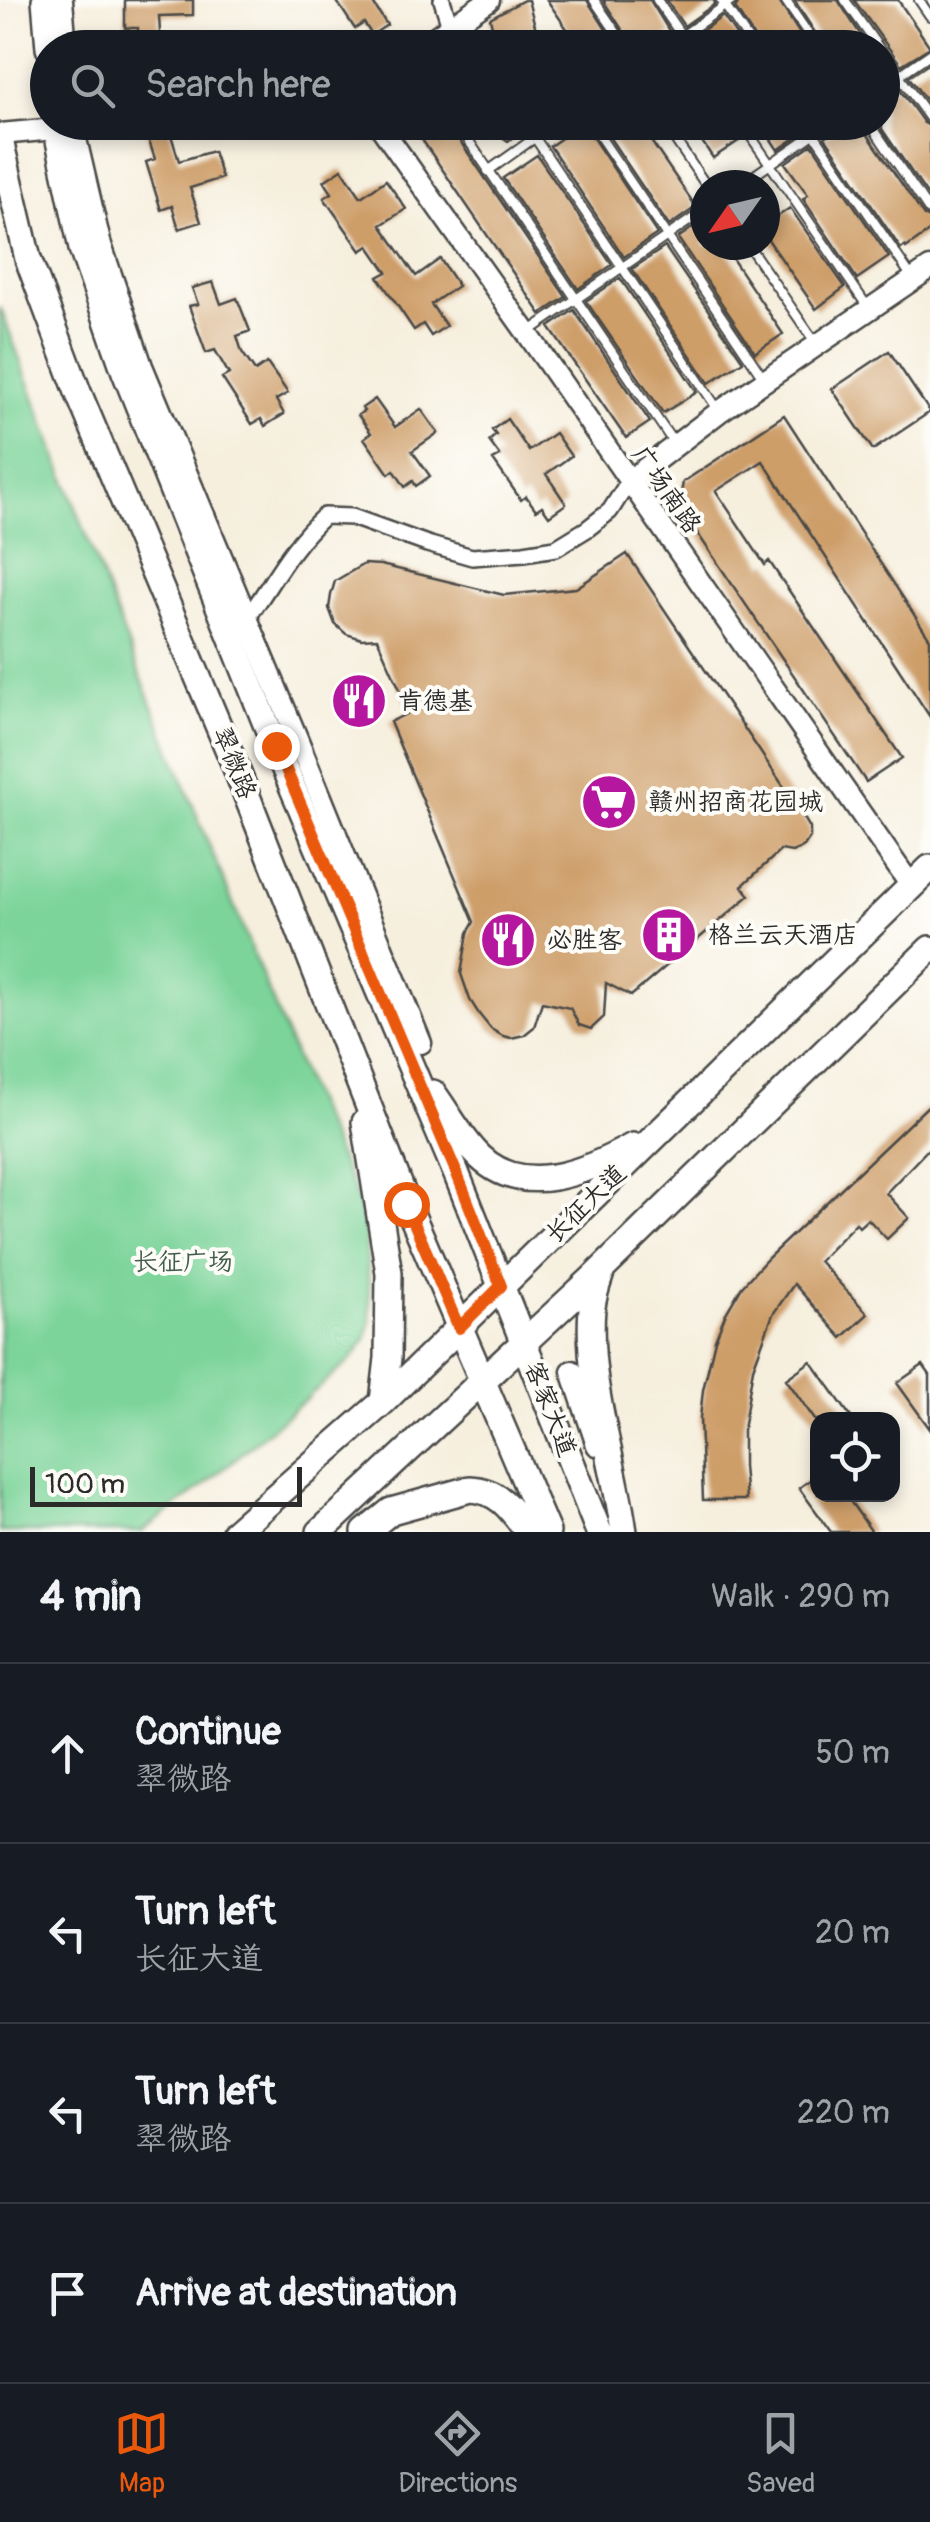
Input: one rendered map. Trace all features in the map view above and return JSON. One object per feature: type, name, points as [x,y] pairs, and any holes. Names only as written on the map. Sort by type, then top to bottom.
[{"type":"main road","points":[[45,0],[48,30]]},
{"type":"main road","name":"翠微路","points":[[0,137],[28,258],[78,392],[234,763],[406,1204],[482,1382]]},
{"type":"main road","name":"翠微路","points":[[64,140],[82,249],[118,355],[239,629],[413,1049],[501,1286]]},
{"type":"main road","name":"长征大道","points":[[232,1530],[384,1402],[930,868]]},
{"type":"main road","points":[[320,1532],[602,1270],[929,951]]},
{"type":"main road","points":[[413,1049],[478,1156],[512,1176],[570,1175],[599,1165],[660,1132]]},
{"type":"main road","points":[[360,1082],[388,1273],[384,1402]]},
{"type":"main road","points":[[602,1270],[592,1303],[591,1332],[604,1430],[625,1527]]},
{"type":"main road","name":"客家大道","points":[[501,1286],[598,1532]]},
{"type":"main road","name":"客家大道","points":[[482,1382],[547,1532]]},
{"type":"main road","points":[[365,1532],[391,1511],[470,1488],[494,1494],[528,1532]]},
{"type":"main road","points":[[346,1532],[358,1498]]},
{"type":"street","points":[[62,0],[64,30]]},
{"type":"street","points":[[442,0],[450,26]]},
{"type":"street","points":[[444,30],[489,0]]},
{"type":"street","name":"翠微路","points":[[0,137],[30,131]]},
{"type":"street","name":"广场南路","points":[[390,140],[912,887]]},
{"type":"street","points":[[239,629],[284,560],[324,516],[352,518],[472,556],[556,548],[610,511],[630,482],[719,412],[922,274]]},
{"type":"street","points":[[572,1371],[625,1527]]},
{"type":"lane","points":[[594,0],[615,30]]},
{"type":"lane","points":[[657,0],[678,30]]},
{"type":"lane","points":[[785,0],[806,30]]},
{"type":"lane","points":[[845,0],[867,30]]},
{"type":"lane","points":[[919,0],[930,16]]},
{"type":"lane","points":[[690,30],[726,2],[743,30]]},
{"type":"lane","points":[[900,74],[930,54]]},
{"type":"lane","points":[[900,76],[930,119]]},
{"type":"lane","points":[[468,140],[676,446]]},
{"type":"lane","points":[[488,171],[532,140]]},
{"type":"lane","points":[[536,140],[719,412]]},
{"type":"lane","points":[[602,140],[766,382]]},
{"type":"lane","points":[[675,140],[696,170]]},
{"type":"lane","points":[[753,140],[869,310]]},
{"type":"lane","points":[[762,170],[805,140]]},
{"type":"lane","points":[[819,140],[922,274]]},
{"type":"lane","points":[[881,140],[930,212]]},
{"type":"lane","points":[[527,332],[690,220]]},
{"type":"lane","points":[[758,260],[818,346]]},
{"type":"green space","name":"长征广场","points":[[0,307],[128,645],[313,1101],[355,1192],[365,1229],[371,1319],[366,1340],[350,1361],[206,1484],[142,1532],[0,1532]]},
{"type":"building","points":[[125,0],[193,0],[193,15],[159,16],[160,30],[125,28]]},
{"type":"building","points":[[336,0],[371,0],[387,25],[369,30],[364,23],[355,29]]},
{"type":"building","points":[[528,0],[536,30],[493,30],[490,18]]},
{"type":"building","points":[[547,0],[587,0],[606,30],[568,30]]},
{"type":"building","points":[[603,0],[650,0],[669,30],[622,30]]},
{"type":"building","points":[[666,0],[714,0],[715,4],[684,26]]},
{"type":"building","points":[[740,0],[778,0],[797,30],[749,30],[735,8]]},
{"type":"building","points":[[794,0],[838,0],[857,30],[813,30]]},
{"type":"building","points":[[854,0],[898,0],[930,47],[901,65],[900,30],[876,30]]},
{"type":"building","points":[[723,16],[733,30],[703,30]]},
{"type":"building","points":[[930,63],[930,106],[909,77]]},
{"type":"building","points":[[900,90],[930,126],[930,199],[890,140],[900,140]]},
{"type":"building","points":[[149,140],[173,140],[179,161],[213,151],[222,178],[190,188],[201,222],[179,229],[172,206],[161,210],[146,162],[155,159]]},
{"type":"building","points":[[422,140],[459,140],[566,297],[541,314]]},
{"type":"building","points":[[559,140],[594,140],[657,234],[624,257],[550,146]]},
{"type":"building","points":[[611,140],[650,140],[690,198],[690,211],[669,226]]},
{"type":"building","points":[[701,140],[740,140],[713,158]]},
{"type":"building","points":[[771,140],[792,140],[778,150]]},
{"type":"building","points":[[827,140],[871,140],[924,216],[930,219],[930,231],[901,249]]},
{"type":"building","points":[[812,144],[889,257],[857,279],[803,199],[808,195],[785,163]]},
{"type":"building","points":[[537,155],[612,265],[578,289],[503,178]]},
{"type":"building","points":[[342,169],[361,197],[386,180],[406,209],[381,225],[416,276],[440,259],[458,286],[431,304],[446,326],[431,336],[423,324],[414,330],[378,277],[387,272],[369,246],[361,251],[324,198],[332,193],[324,181]]},
{"type":"building","points":[[790,208],[845,287],[816,309],[780,257],[780,215]]},
{"type":"building","points":[[690,230],[690,256],[678,238]]},
{"type":"building","points":[[665,247],[743,361],[709,383],[632,269]]},
{"type":"building","points":[[693,260],[733,260],[783,334],[755,353]]},
{"type":"building","points":[[620,278],[697,392],[663,413],[586,301]]},
{"type":"building","points":[[213,282],[221,304],[237,298],[250,331],[237,336],[242,352],[255,371],[267,363],[288,393],[276,400],[284,414],[265,426],[261,419],[252,424],[222,378],[229,374],[215,350],[206,353],[189,306],[198,304],[192,288]]},
{"type":"building","points":[[574,310],[650,422],[626,438],[549,327]]},
{"type":"building","points":[[889,351],[930,412],[873,450],[832,389]]},
{"type":"building","points":[[375,399],[395,427],[421,409],[438,433],[412,451],[430,476],[416,486],[413,481],[405,487],[394,470],[389,474],[364,438],[371,433],[358,415]]},
{"type":"building","points":[[784,415],[930,639],[930,717],[763,461],[716,491],[765,565],[769,561],[902,758],[866,782],[679,506],[683,482]]},
{"type":"building","points":[[507,419],[529,451],[555,433],[571,456],[546,474],[566,504],[549,516],[542,506],[536,510],[526,496],[521,500],[493,460],[500,456],[489,441],[496,435],[492,430]]},
{"type":"building","name":"赣州招商花园城","points":[[627,554],[800,811],[810,828],[810,837],[799,849],[781,850],[742,886],[750,895],[631,996],[606,983],[604,1017],[591,1029],[579,1025],[570,1008],[542,1002],[534,1027],[511,1038],[491,1029],[479,1014],[461,974],[468,933],[474,922],[390,722],[410,712],[377,638],[346,634],[335,624],[329,608],[331,595],[335,581],[364,564],[504,595],[576,588]]},
{"type":"building","points":[[930,1104],[930,1147],[886,1193],[909,1218],[887,1239],[868,1219],[859,1227],[856,1223],[819,1261],[868,1314],[842,1338],[794,1284],[773,1314],[753,1368],[743,1430],[746,1500],[703,1500],[703,1390],[725,1315],[742,1286],[768,1258]]},
{"type":"building","points":[[811,1361],[847,1412],[810,1413],[786,1379]]},
{"type":"building","points":[[923,1365],[930,1375],[930,1429],[897,1383]]},
{"type":"building","points":[[810,1480],[810,1502],[851,1502],[872,1532],[831,1532],[799,1488]]},
{"type":"place","name":"肯德基","points":[[359,701]]},
{"type":"place","name":"赣州招商花园城","points":[[609,802]]},
{"type":"place","name":"格兰云天酒店","points":[[669,935]]},
{"type":"place","name":"必胜客","points":[[508,940]]},
{"type":"route","points":[[276,746],[501,1286],[459,1328],[406,1204]]}]
